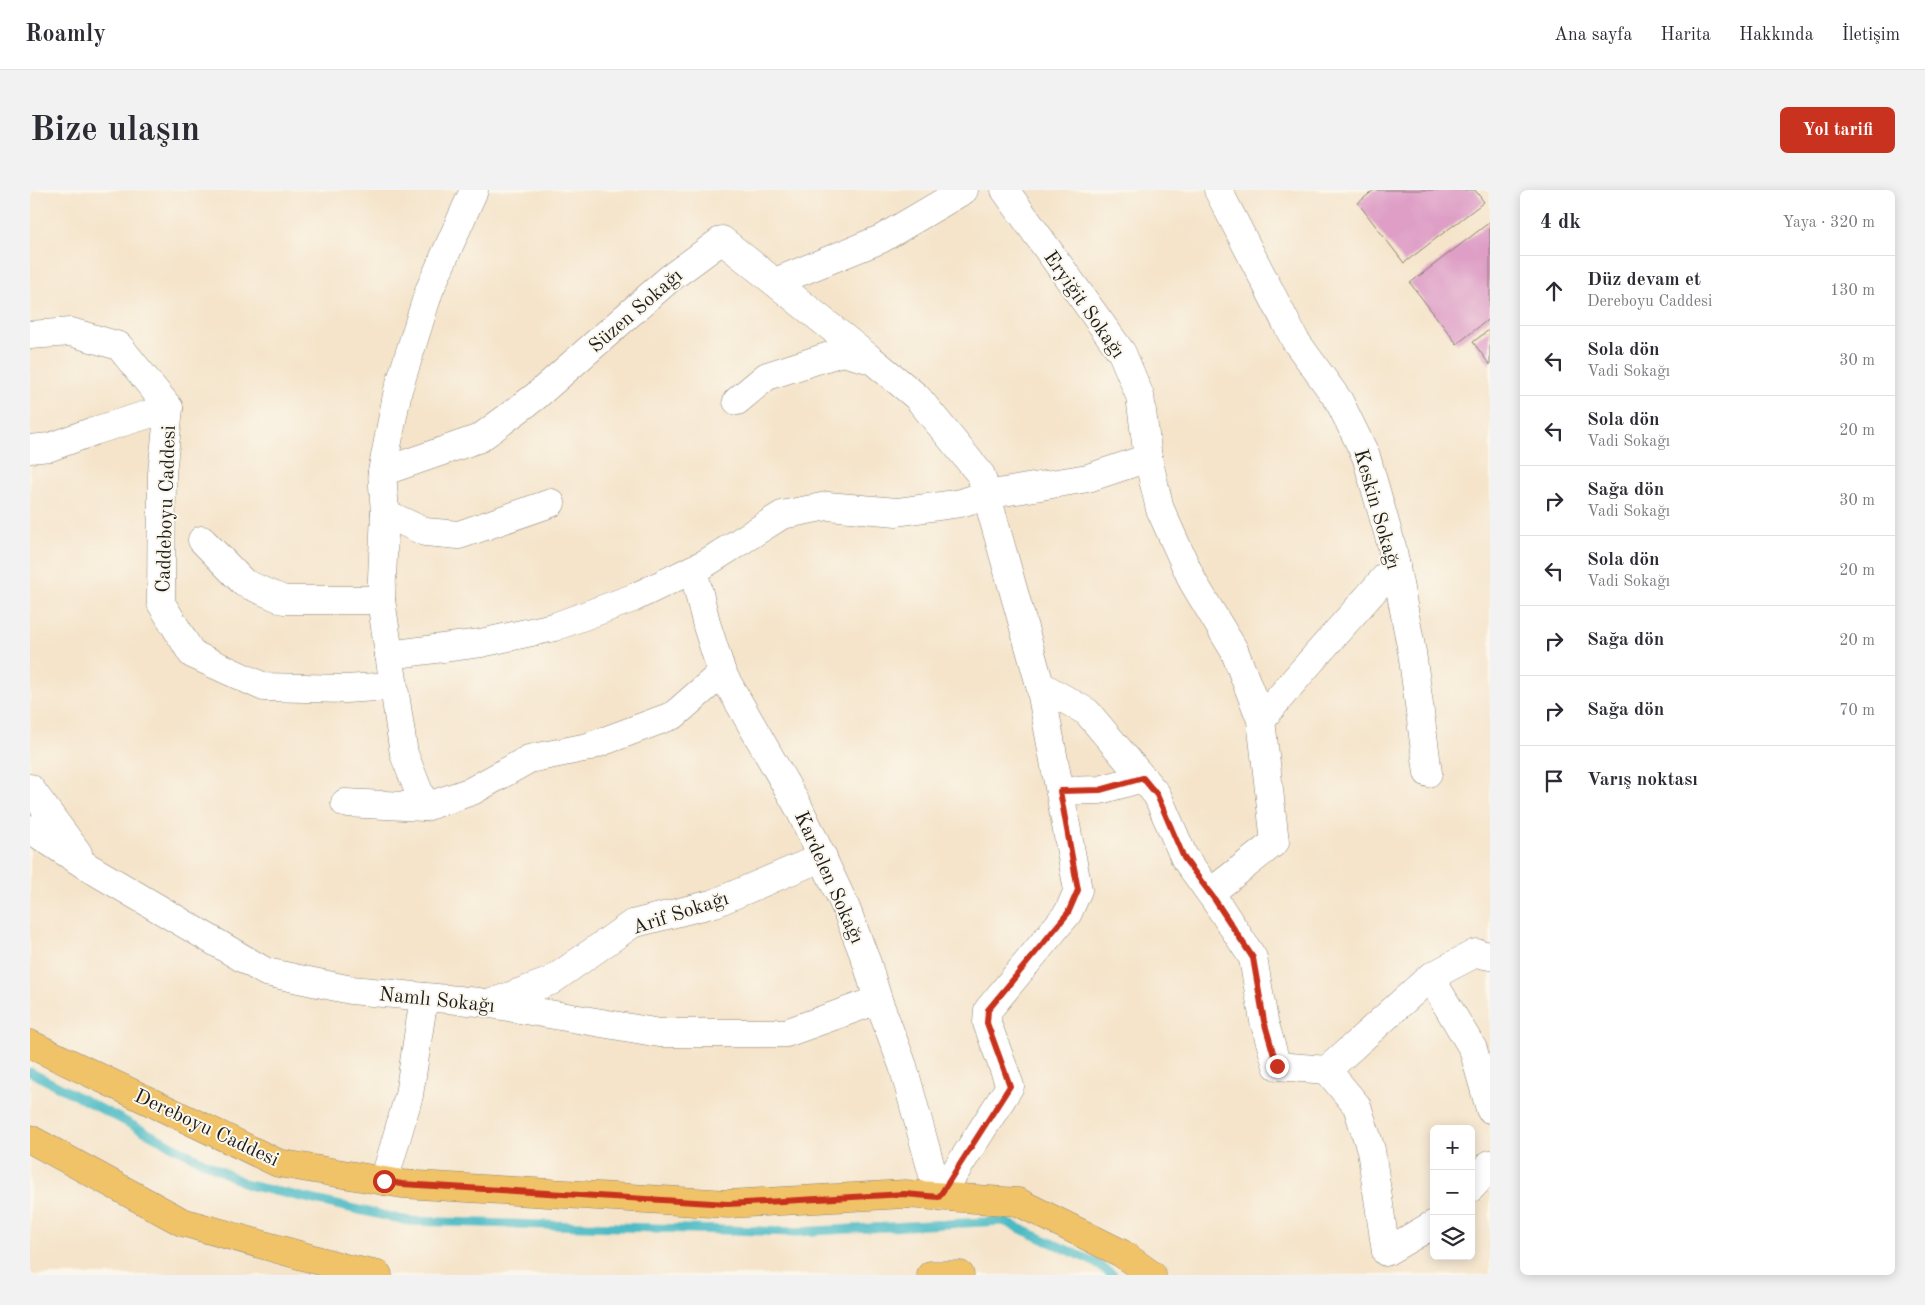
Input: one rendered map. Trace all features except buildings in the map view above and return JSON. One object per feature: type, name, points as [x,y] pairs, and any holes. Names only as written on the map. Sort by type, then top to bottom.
[{"type":"main road","name":"Dereboyu Caddesi","points":[[30,1044],[278,1163],[402,1184],[728,1204],[905,1194],[1018,1202],[1121,1253],[1152,1275]]},
{"type":"main road","points":[[30,1139],[182,1222],[345,1268],[378,1275]]},
{"type":"main road","points":[[931,1275],[960,1275]]},
{"type":"street","points":[[425,807],[404,754],[381,600],[385,513],[382,472],[398,390],[429,291],[474,190]]},
{"type":"street","points":[[775,282],[881,239],[964,190]]},
{"type":"street","name":"Eryiğit Sokağı","points":[[1004,190],[1122,353],[1140,396],[1148,458],[1160,508],[1194,582],[1234,650],[1262,720],[1275,842],[1210,893]]},
{"type":"street","name":"Keskin Sokağı","points":[[1218,190],[1295,340],[1339,401],[1366,456],[1396,565],[1412,652],[1428,773]]},
{"type":"street","name":"Süzen Sokağı","points":[[382,472],[480,438],[535,397],[669,279],[722,240],[916,397],[980,475],[1040,685],[1078,890],[1068,913],[988,1010],[987,1023],[1010,1086],[939,1197]]},
{"type":"street","name":"Caddeboyu Caddesi","points":[[30,335],[71,332],[120,346],[169,408],[162,473],[161,603],[192,654],[264,687],[345,689],[394,686]]},
{"type":"street","points":[[737,401],[767,376],[804,363],[842,352],[872,360]]},
{"type":"street","points":[[30,449],[50,447],[94,431],[169,408]]},
{"type":"street","points":[[389,655],[481,643],[554,627],[633,598],[693,569],[782,515],[827,506],[897,512],[961,503],[986,495],[1088,478],[1148,458]]},
{"type":"street","points":[[385,513],[425,532],[459,536],[551,503]]},
{"type":"street","points":[[202,540],[244,583],[284,600],[381,600]]},
{"type":"street","points":[[1262,720],[1289,686],[1338,633],[1396,565]]},
{"type":"street","name":"Kardelen Sokağı","points":[[693,569],[707,626],[722,673],[799,808],[823,857],[861,946],[878,1000],[903,1066],[939,1197]]},
{"type":"street","points":[[346,803],[425,807],[472,791],[529,759],[588,746],[674,715],[722,673]]},
{"type":"street","points":[[1040,685],[1088,712],[1157,795],[1184,858],[1210,893],[1253,958],[1264,1021],[1277,1066],[1327,1070],[1357,1106],[1370,1150],[1386,1252],[1430,1226]]},
{"type":"street","points":[[1060,791],[1100,790],[1143,778]]},
{"type":"street","points":[[30,788],[88,867]]},
{"type":"street","name":"Namlı Sokağı","points":[[30,829],[88,867],[266,972],[351,990],[489,1004],[660,1033],[786,1032],[878,1000]]},
{"type":"street","name":"Arif Sokağı","points":[[489,1004],[551,981],[632,924],[715,903],[823,857]]},
{"type":"street","points":[[1327,1070],[1430,977],[1476,953],[1490,956]]},
{"type":"street","points":[[1430,977],[1473,1049],[1490,1108]]},
{"type":"street","points":[[384,1181],[409,1095],[424,997]]},
{"type":"street","points":[[1475,1183],[1490,1164]]},
{"type":"waterway","points":[[30,1072],[248,1185],[408,1221],[795,1232],[1003,1221],[1094,1262],[1113,1275]]},
{"type":"route","points":[[384,1181],[402,1184],[728,1204],[905,1194],[939,1197],[1010,1086],[987,1023],[988,1010],[1068,913],[1078,890],[1060,791],[1100,790],[1143,778],[1157,795],[1184,858],[1215,900],[1253,958],[1264,1021],[1277,1066]]}]
